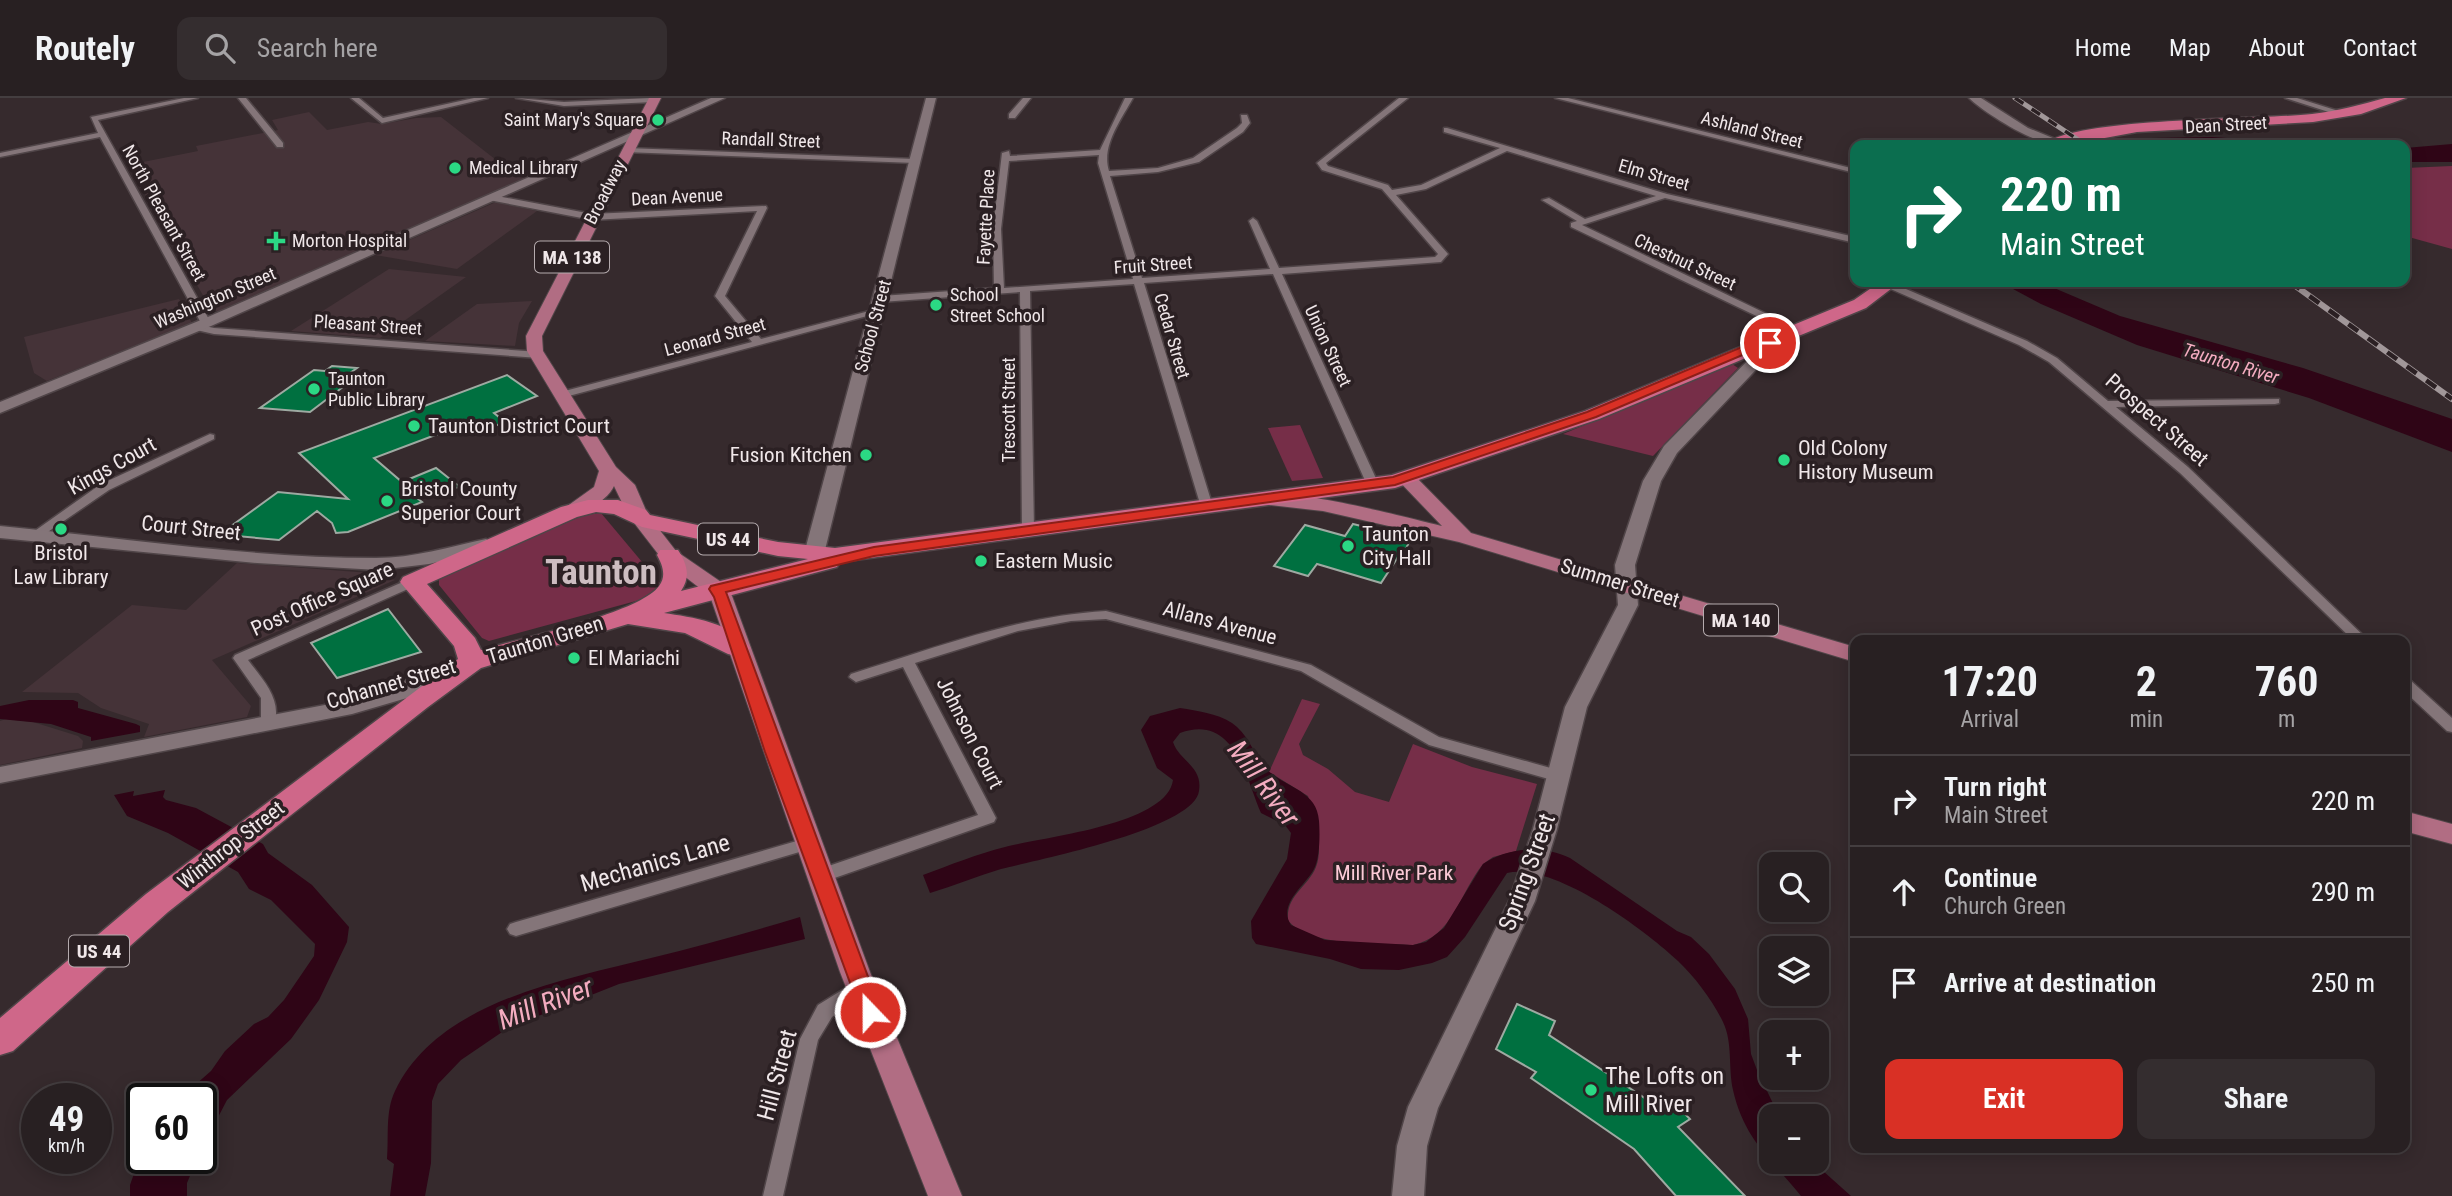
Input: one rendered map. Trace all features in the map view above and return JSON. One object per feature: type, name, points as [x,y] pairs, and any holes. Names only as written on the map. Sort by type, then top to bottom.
[{"type":"highway","name":"Dean Street","points":[[2074,140],[2120,130],[2266,124],[2344,114],[2397,98]]},
{"type":"highway","name":"US 44","points":[[716,589],[874,552],[1373,485],[1406,478],[1592,415],[1867,300],[1885,287]]},
{"type":"highway","name":"US 44","points":[[412,582],[569,512],[589,506],[608,505],[640,517],[814,554],[874,552]]},
{"type":"highway","points":[[761,578],[796,566],[814,554]]},
{"type":"highway","points":[[622,617],[670,592],[676,572],[669,555]]},
{"type":"highway","name":"Taunton Green","points":[[412,582],[466,644],[472,662],[716,589]]},
{"type":"highway","points":[[622,617],[690,624],[715,634],[737,648]]},
{"type":"highway","name":"Winthrop Street","points":[[0,1040],[117,936],[202,867],[472,662]]},
{"type":"main road","points":[[635,135],[720,98]]},
{"type":"main road","name":"School Street","points":[[814,554],[931,98]]},
{"type":"main road","points":[[1974,98],[2024,130],[2046,140]]},
{"type":"main road","name":"Broadway","points":[[539,355],[534,336],[540,321],[655,99]]},
{"type":"main road","name":"Washington Street","points":[[0,408],[201,325],[635,135]]},
{"type":"main road","name":"Spring Street","points":[[1408,1196],[1412,1146],[1423,1107],[1525,893],[1580,697],[1628,605],[1625,565],[1646,496],[1663,460],[1764,353],[1772,338]]},
{"type":"main road","points":[[539,355],[609,471],[625,485],[640,517],[669,555],[716,589],[721,596],[737,648],[860,987],[945,1196]]},
{"type":"main road","points":[[569,512],[603,490],[609,471]]},
{"type":"main road","name":"Summer Street","points":[[1406,478],[1464,537]]},
{"type":"main road","name":"Summer Street","points":[[1269,499],[1323,505],[1464,537],[1850,653]]},
{"type":"main road","points":[[1395,521],[1425,518],[1432,505]]},
{"type":"main road","name":"Court Street","points":[[0,532],[257,557],[378,564],[440,556],[515,537]]},
{"type":"main road","name":"Court Street","points":[[378,564],[391,568],[412,582]]},
{"type":"main road","name":"Cohannet Street","points":[[0,775],[381,699],[472,662]]},
{"type":"main road","points":[[2410,823],[2452,834]]},
{"type":"street","name":"North Pleasant Street","points":[[194,98],[94,118],[201,325]]},
{"type":"street","points":[[242,98],[280,145]]},
{"type":"street","points":[[355,98],[382,121],[484,98]]},
{"type":"street","points":[[520,98],[564,104],[655,99]]},
{"type":"street","points":[[1012,116],[1027,98]]},
{"type":"street","points":[[1102,152],[1129,98]]},
{"type":"street","points":[[1404,98],[1321,163],[1325,168],[1380,184],[1392,193],[1423,187],[1505,149]]},
{"type":"street","name":"Ashland Street","points":[[1559,98],[1850,170]]},
{"type":"street","points":[[2289,98],[2344,114]]},
{"type":"street","points":[[1597,107],[1610,100]]},
{"type":"street","points":[[1106,174],[1165,169],[1196,160],[1240,130],[1246,123],[1244,117]]},
{"type":"street","name":"Elm Street","points":[[1447,130],[1665,196],[1850,239]]},
{"type":"street","points":[[0,155],[103,134]]},
{"type":"street","name":"Randall Street","points":[[627,150],[915,161]]},
{"type":"street","name":"Fayette Place","points":[[999,290],[998,229],[1005,156],[1102,152]]},
{"type":"street","name":"Cedar Street","points":[[1102,152],[1106,174],[1207,507]]},
{"type":"street","name":"Fruit Street","points":[[879,306],[999,290],[1440,259],[1443,254],[1392,193]]},
{"type":"street","points":[[1546,200],[1582,220],[1665,196]]},
{"type":"street","name":"Dean Avenue","points":[[492,198],[592,217],[763,208],[720,296],[759,343]]},
{"type":"street","name":"Chestnut Street","points":[[1582,220],[1574,225],[1792,330]]},
{"type":"street","name":"Union Street","points":[[1253,221],[1373,485]]},
{"type":"street","name":"Prospect Street","points":[[1899,287],[2043,353],[2184,470],[2356,635]]},
{"type":"street","name":"Trescott Street","points":[[1025,289],[1028,531]]},
{"type":"street","name":"Leonard Street","points":[[561,395],[759,343],[879,306]]},
{"type":"street","name":"Pleasant Street","points":[[201,325],[214,331],[539,355]]},
{"type":"street","points":[[2105,404],[2274,401]]},
{"type":"street","name":"Kings Court","points":[[35,536],[105,487],[211,437]]},
{"type":"street","name":"Post Office Square","points":[[268,723],[268,698],[240,658],[412,582]]},
{"type":"street","name":"Allans Avenue","points":[[856,677],[1030,624],[1083,616],[1113,617],[1306,668],[1434,741],[1559,776]]},
{"type":"street","name":"Johnson Court","points":[[820,876],[988,818],[907,661]]},
{"type":"street","points":[[2410,688],[2452,727]]},
{"type":"street","name":"Mechanics Lane","points":[[516,929],[807,844]]},
{"type":"street","name":"Hill Street","points":[[773,1196],[809,1039],[825,1011],[860,987]]},
{"type":"shaded area","name":"Morton Hospital","points":[[309,112],[327,130],[368,122],[382,124],[441,117],[500,163],[540,172],[219,311],[212,311],[128,165],[198,151],[196,146],[278,130],[272,120]]},
{"type":"shaded area","points":[[496,202],[537,211],[457,269],[375,255]]},
{"type":"shaded area","points":[[389,269],[466,277],[380,338],[291,331]]},
{"type":"shaded area","points":[[179,299],[192,323],[47,381],[34,373],[24,337]]},
{"type":"shaded area","points":[[532,301],[519,323],[515,346],[425,341],[477,304]]},
{"type":"shaded area","points":[[237,563],[371,573],[395,580],[212,660],[251,706],[247,717],[144,737],[149,724],[101,708],[78,693],[22,692],[132,605],[186,610]]},
{"type":"shaded area","points":[[6,719],[33,722],[78,736],[83,741],[82,748],[0,765],[0,721]]},
{"type":"green space","points":[[2452,166],[2452,249],[2410,237],[2410,168]]},
{"type":"green space","points":[[1732,364],[1738,368],[1653,456],[1563,434]]},
{"type":"green space","points":[[1300,425],[1323,478],[1292,481],[1268,428]]},
{"type":"green space","points":[[601,513],[663,587],[658,595],[489,641],[482,638],[439,585],[439,580],[446,575],[584,515]]},
{"type":"green space","name":"Mill River Park","points":[[1302,699],[1320,704],[1299,744],[1303,755],[1328,769],[1355,792],[1389,802],[1413,744],[1472,767],[1537,784],[1516,851],[1493,857],[1483,864],[1447,923],[1427,940],[1413,945],[1327,940],[1298,929],[1288,920],[1290,904],[1316,867],[1319,841],[1308,796],[1269,772]]},
{"type":"water","points":[[2212,137],[2256,140],[2139,140]]},
{"type":"water","points":[[2452,144],[2452,162],[2410,162],[2410,148]]},
{"type":"water","name":"Taunton River","points":[[2009,287],[2052,287],[2120,316],[2303,368],[2452,419],[2452,452],[2309,398],[2137,345],[2041,304]]},
{"type":"water","points":[[29,700],[73,700],[78,702],[78,708],[136,724],[140,726],[140,732],[91,741],[91,737],[51,724],[0,719],[0,706]]},
{"type":"water","name":"Mill River","points":[[1180,708],[1200,711],[1232,723],[1246,737],[1271,773],[1312,801],[1319,821],[1317,859],[1314,869],[1290,902],[1288,917],[1291,925],[1325,940],[1413,945],[1426,942],[1444,928],[1483,864],[1503,854],[1525,850],[1548,851],[1570,858],[1677,931],[1691,937],[1709,954],[1735,989],[1748,1019],[1751,1054],[1759,1074],[1759,1090],[1767,1090],[1773,1104],[1759,1104],[1759,1147],[1744,1122],[1733,1090],[1726,1030],[1719,1014],[1691,974],[1663,948],[1622,917],[1598,901],[1549,878],[1526,872],[1507,873],[1465,937],[1447,957],[1432,963],[1399,970],[1361,969],[1330,959],[1256,944],[1252,938],[1251,921],[1287,859],[1291,833],[1285,825],[1261,813],[1236,753],[1214,732],[1199,729],[1180,733],[1173,742],[1197,775],[1199,791],[1190,805],[1171,818],[1111,841],[1001,869],[930,893],[923,875],[995,850],[1101,827],[1149,808],[1166,795],[1173,780],[1157,768],[1141,730],[1150,716]]},
{"type":"water","points":[[165,790],[163,797],[166,800],[196,808],[263,844],[268,853],[312,885],[349,927],[347,942],[319,1000],[291,1039],[227,1100],[217,1119],[217,1083],[197,1083],[211,1071],[225,1051],[254,1024],[268,1017],[284,1000],[314,956],[315,944],[271,900],[249,889],[238,872],[168,833],[127,816],[114,795],[134,791],[133,796]]},
{"type":"water","name":"Mill River","points":[[800,917],[805,939],[619,984],[508,1028],[461,1060],[438,1084],[432,1101],[431,1163],[425,1196],[390,1196],[394,1164],[387,1159],[392,1099],[415,1060],[441,1035],[472,1015],[543,986]]},
{"type":"water","points":[[134,1174],[191,1174],[187,1183],[187,1196],[130,1196]]},
{"type":"water","points":[[1782,1174],[1826,1174],[1851,1196],[1801,1196]]},
{"type":"building","name":"Taunton Public Library","points":[[332,366],[357,368],[350,373],[360,374],[310,412],[260,408],[314,370],[325,371]]},
{"type":"building","points":[[507,375],[537,396],[494,413],[505,422],[482,431],[470,422],[374,458],[402,482],[436,468],[460,487],[412,494],[422,502],[348,532],[336,533],[332,523],[317,511],[279,540],[225,535],[238,524],[234,524],[278,492],[348,499],[299,453]]},
{"type":"building","name":"Taunton City Hall","points":[[1353,524],[1411,538],[1403,555],[1400,554],[1381,583],[1317,564],[1308,576],[1274,566],[1305,525],[1345,536]]},
{"type":"building","points":[[388,609],[421,652],[337,678],[311,643]]},
{"type":"building","name":"The Lofts on Mill River","points":[[1517,1004],[1555,1021],[1549,1035],[1663,1110],[1674,1103],[1690,1119],[1678,1127],[1745,1196],[1676,1196],[1634,1149],[1531,1078],[1536,1072],[1496,1049]]},
{"type":"railway","points":[[2015,98],[2078,140]]},
{"type":"railway","points":[[2297,287],[2452,399]]},
{"type":"place","name":"Saint Mary's Square","points":[[658,120]]},
{"type":"place","name":"Medical Library","points":[[455,168]]},
{"type":"place","name":"Morton Hospital","points":[[276,241]]},
{"type":"place","name":"School Street School","points":[[936,305]]},
{"type":"place","name":"Taunton Public Library","points":[[314,389]]},
{"type":"place","name":"Taunton District Court","points":[[414,426]]},
{"type":"place","name":"Fusion Kitchen","points":[[866,455]]},
{"type":"place","name":"Old Colony History Museum","points":[[1784,460]]},
{"type":"place","name":"Bristol County Superior Court","points":[[387,501]]},
{"type":"place","name":"Bristol Law Library","points":[[61,529]]},
{"type":"place","name":"Taunton City Hall","points":[[1348,546]]},
{"type":"place","name":"Eastern Music","points":[[981,561]]},
{"type":"place","name":"El Mariachi","points":[[574,658]]},
{"type":"place","name":"The Lofts on Mill River","points":[[1591,1090]]},
{"type":"district","name":"Taunton","points":[[601,572]]},
{"type":"route","points":[[870,1012],[774,752],[721,596],[716,589],[874,552],[1395,481],[1592,415],[1772,338],[1770,343]]}]
